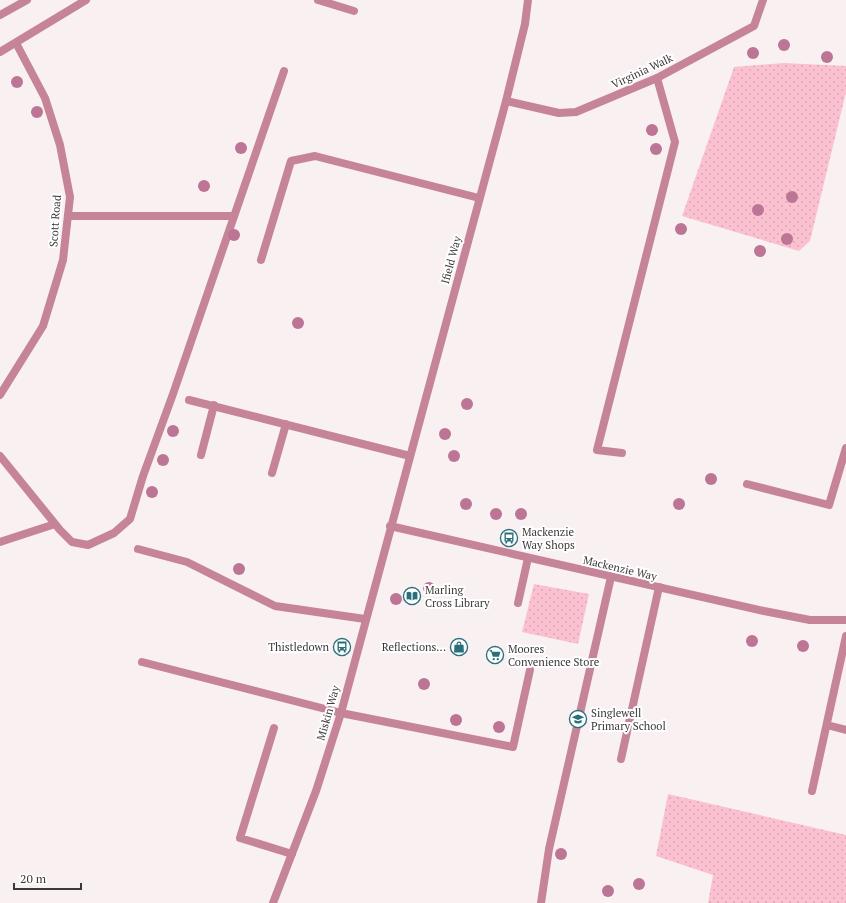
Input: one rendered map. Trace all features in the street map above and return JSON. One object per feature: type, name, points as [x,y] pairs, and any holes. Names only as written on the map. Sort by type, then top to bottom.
[{"type":"street","points":[[0,15],[27,0]]},
{"type":"street","points":[[0,52],[86,0]]},
{"type":"street","points":[[318,0],[354,11]]},
{"type":"street","name":"Ifield Way","points":[[390,526],[506,101],[525,24],[528,0]]},
{"type":"street","name":"Virginia Walk","points":[[506,101],[556,113],[568,113],[586,109],[657,78],[754,26],[763,0]]},
{"type":"street","name":"Scott Road","points":[[0,395],[43,326],[63,260],[70,197],[60,145],[45,98],[16,43]]},
{"type":"street","points":[[0,456],[54,524],[72,542],[88,545],[114,533],[130,519],[142,476],[173,394],[284,71]]},
{"type":"street","points":[[622,454],[597,450],[675,142],[657,78]]},
{"type":"street","points":[[260,260],[291,161],[315,156],[479,198]]},
{"type":"street","points":[[68,216],[233,216]]},
{"type":"street","points":[[189,400],[214,405],[410,456]]},
{"type":"street","points":[[201,455],[214,405]]},
{"type":"street","points":[[272,474],[286,424]]},
{"type":"street","points":[[747,484],[828,505],[846,448]]},
{"type":"street","points":[[0,542],[54,524]]},
{"type":"street","name":"Mackenzie Way","points":[[390,526],[779,615],[810,620],[846,620]]},
{"type":"street","name":"Miskin Way","points":[[273,903],[316,791],[341,713],[390,526]]},
{"type":"street","points":[[138,549],[187,562],[275,606],[365,619]]},
{"type":"street","points":[[518,603],[528,558]]},
{"type":"street","points":[[541,903],[549,849],[610,577]]},
{"type":"street","points":[[621,759],[659,587]]},
{"type":"street","points":[[812,791],[846,636]]},
{"type":"street","points":[[142,662],[341,713],[514,747],[530,670]]},
{"type":"street","points":[[827,725],[846,730]]},
{"type":"street","points":[[274,728],[240,838],[292,854]]},
{"type":"shaded area","points":[[784,63],[846,66],[846,92],[810,241],[799,251],[682,216],[734,67]]},
{"type":"shaded area","points":[[534,584],[589,594],[578,644],[522,632]]},
{"type":"shaded area","points":[[668,794],[846,835],[846,903],[708,903],[713,875],[656,856]]},
{"type":"place","name":"Mackenzie Way Shops","points":[[509,538]]},
{"type":"place","name":"Marling Cross Library","points":[[412,596]]},
{"type":"place","name":"Thistledown","points":[[342,647]]},
{"type":"place","name":"Reflections...","points":[[459,647]]},
{"type":"place","name":"Moores Convenience Store","points":[[495,655]]},
{"type":"place","name":"Singlewell Primary School","points":[[578,719]]}]
